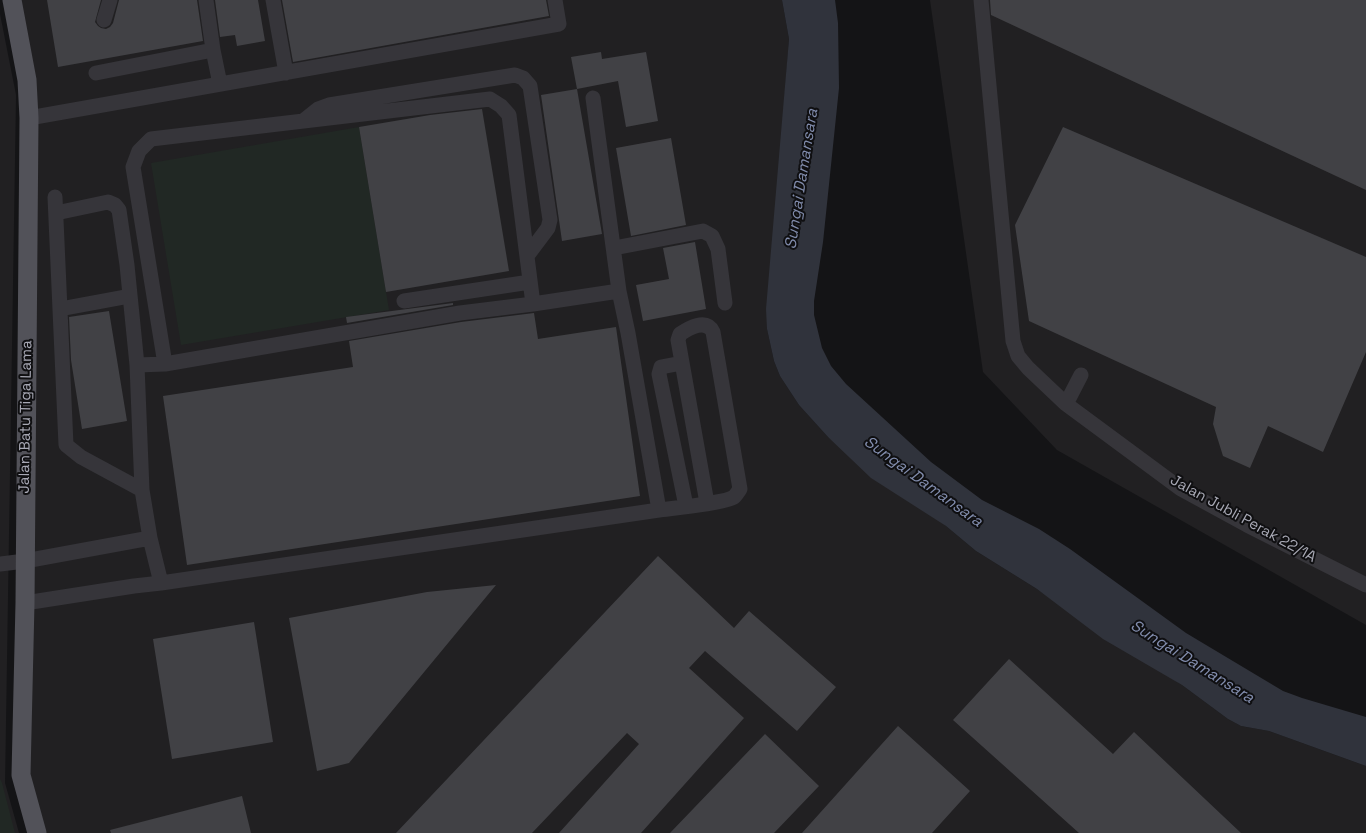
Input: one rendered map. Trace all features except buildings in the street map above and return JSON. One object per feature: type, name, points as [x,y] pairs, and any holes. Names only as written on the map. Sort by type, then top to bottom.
[{"type":"main road","name":"Jalan Batu Tiga Lama","points":[[12,0],[28,80],[29,118],[25,603],[21,775],[37,833]]},
{"type":"lane","points":[[104,20],[110,0]]},
{"type":"lane","points":[[206,0],[213,50],[220,84]]},
{"type":"lane","points":[[273,0],[286,73]]},
{"type":"lane","points":[[29,118],[559,24],[555,0]]},
{"type":"lane","name":"Jalan Jubli Perak 22/1A","points":[[981,0],[1013,342],[1018,356],[1028,368],[1066,404],[1180,488],[1247,525],[1366,585]]},
{"type":"lane","points":[[96,73],[213,50]]},
{"type":"lane","points":[[303,122],[318,109],[329,105],[515,75],[523,78],[530,86],[550,220],[548,228],[527,256]]},
{"type":"lane","points":[[593,98],[619,290],[659,510]]},
{"type":"lane","points":[[165,364],[133,167],[139,151],[151,140],[490,99],[501,106],[509,115],[533,304]]},
{"type":"lane","points":[[55,197],[66,445],[82,457],[142,490]]},
{"type":"lane","points":[[56,213],[108,202],[115,205],[119,210],[137,364],[142,490],[150,538],[161,583]]},
{"type":"lane","points":[[614,248],[703,230],[712,236],[718,249],[725,303]]},
{"type":"lane","points":[[404,302],[530,282]]},
{"type":"lane","points":[[137,364],[165,364],[460,312],[533,304],[619,290]]},
{"type":"lane","points":[[60,309],[130,296]]},
{"type":"lane","points":[[25,603],[707,503],[734,497],[740,489],[713,332],[711,328],[705,325],[695,326],[680,334],[678,340],[707,503]]},
{"type":"lane","points":[[682,363],[661,367],[659,374],[686,506]]},
{"type":"lane","points":[[1066,404],[1080,375]]},
{"type":"lane","points":[[0,564],[25,561],[150,538]]},
{"type":"shaded area","points":[[17,0],[782,0],[789,39],[767,329],[774,361],[780,376],[799,405],[828,437],[946,526],[976,551],[1037,589],[1182,685],[1228,719],[1241,726],[1269,731],[1366,766],[1366,833],[31,833],[16,776],[37,126]]},
{"type":"shaded area","points":[[930,0],[1366,0],[1366,625],[1057,450],[983,372]]},
{"type":"shaded area","points":[[0,14],[16,95],[5,783],[19,833],[0,833]]},
{"type":"shaded area","points":[[359,127],[389,310],[181,345],[151,163]]},
{"type":"shaded area","points":[[0,779],[2,783],[15,833],[0,833]]},
{"type":"water","name":"Sungai Damansara","points":[[782,0],[835,0],[838,23],[839,88],[823,242],[814,301],[814,315],[822,348],[831,366],[846,384],[931,462],[982,500],[1039,529],[1070,549],[1186,633],[1283,691],[1366,717],[1366,766],[1269,731],[1241,726],[1228,719],[1182,685],[1103,639],[1037,589],[976,551],[946,526],[871,478],[828,437],[799,405],[780,376],[774,361],[767,329],[766,309],[789,39]]}]
